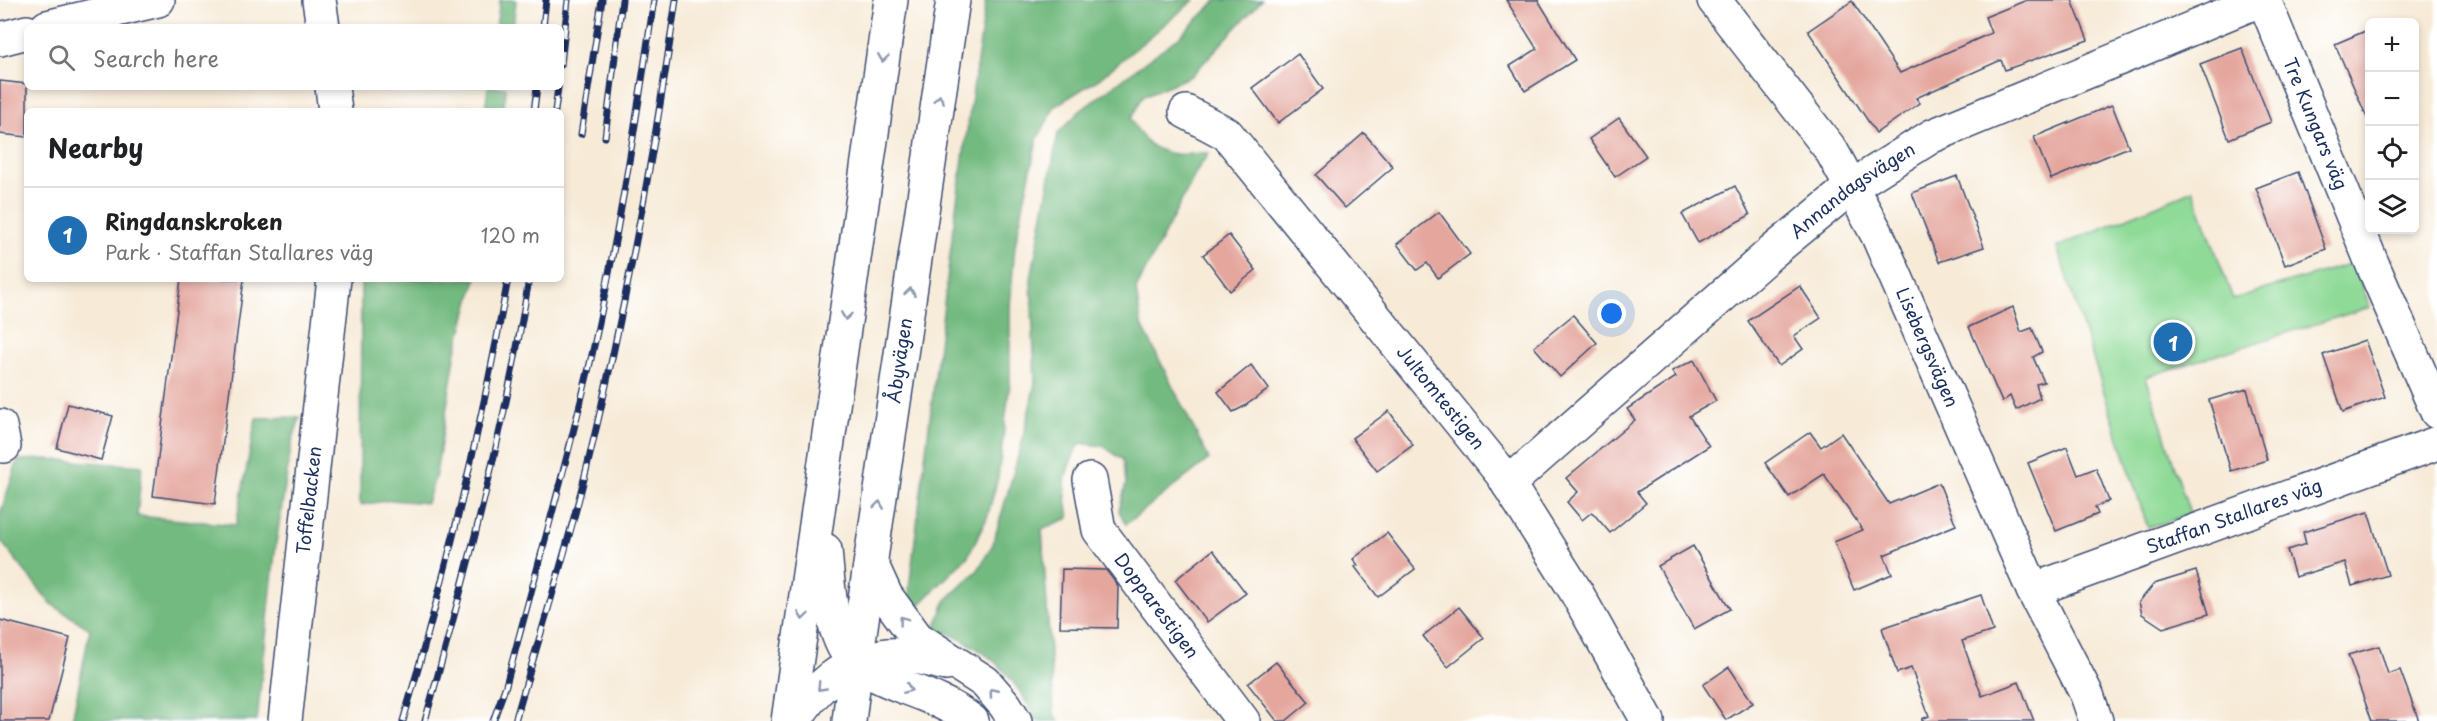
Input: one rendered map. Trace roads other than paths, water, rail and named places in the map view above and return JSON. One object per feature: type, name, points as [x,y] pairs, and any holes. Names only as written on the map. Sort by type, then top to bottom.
[{"type":"street","points":[[59,24],[158,0]]},
{"type":"street","points":[[319,0],[323,24]]},
{"type":"street","points":[[788,721],[891,0]]},
{"type":"street","name":"Åbyvägen","points":[[849,721],[953,0]]},
{"type":"street","name":"Lisebergsvägen","points":[[1714,0],[1831,150],[1877,234],[2033,590],[2087,695],[2096,721]]},
{"type":"street","name":"Annandagsvägen","points":[[1508,484],[1772,252],[1851,187],[1932,136],[2262,0]]},
{"type":"street","name":"Tre Kungars väg","points":[[2262,0],[2437,412]]},
{"type":"street","points":[[0,39],[24,33]]},
{"type":"street","points":[[332,90],[335,108]]},
{"type":"street","name":"Jultomtestigen","points":[[1186,112],[1227,134],[1508,484],[1575,590],[1648,721]]},
{"type":"street","name":"Toffelbacken","points":[[285,721],[334,282]]},
{"type":"street","name":"Staffan Stallares väg","points":[[2033,590],[2437,443]]},
{"type":"street","name":"Dopparestigen","points":[[1090,480],[1099,530],[1244,721]]},
{"type":"street","points":[[819,496],[831,611],[837,634],[856,663],[904,688],[936,698],[972,721]]},
{"type":"street","points":[[871,563],[886,596],[917,638],[985,682],[1005,705],[1015,721]]},
{"type":"street","points":[[795,721],[804,705],[828,680],[856,663],[883,655],[911,656],[965,669]]},
{"type":"railway","points":[[543,24],[546,0]]},
{"type":"railway","points":[[564,37],[568,0]]},
{"type":"railway","points":[[581,134],[602,0]]},
{"type":"railway","points":[[605,137],[622,0]]},
{"type":"railway","points":[[493,721],[506,685],[574,431],[594,346],[627,174],[654,0]]},
{"type":"railway","points":[[515,721],[571,528],[602,406],[638,233],[676,0]]},
{"type":"railway","points":[[534,108],[537,90]]},
{"type":"railway","points":[[555,108],[558,90]]},
{"type":"railway","points":[[403,721],[462,502],[507,282]]},
{"type":"railway","points":[[425,721],[483,502],[508,391],[528,282]]},
{"type":"place","name":"Ringdanskroken","points":[[2173,342]]}]
